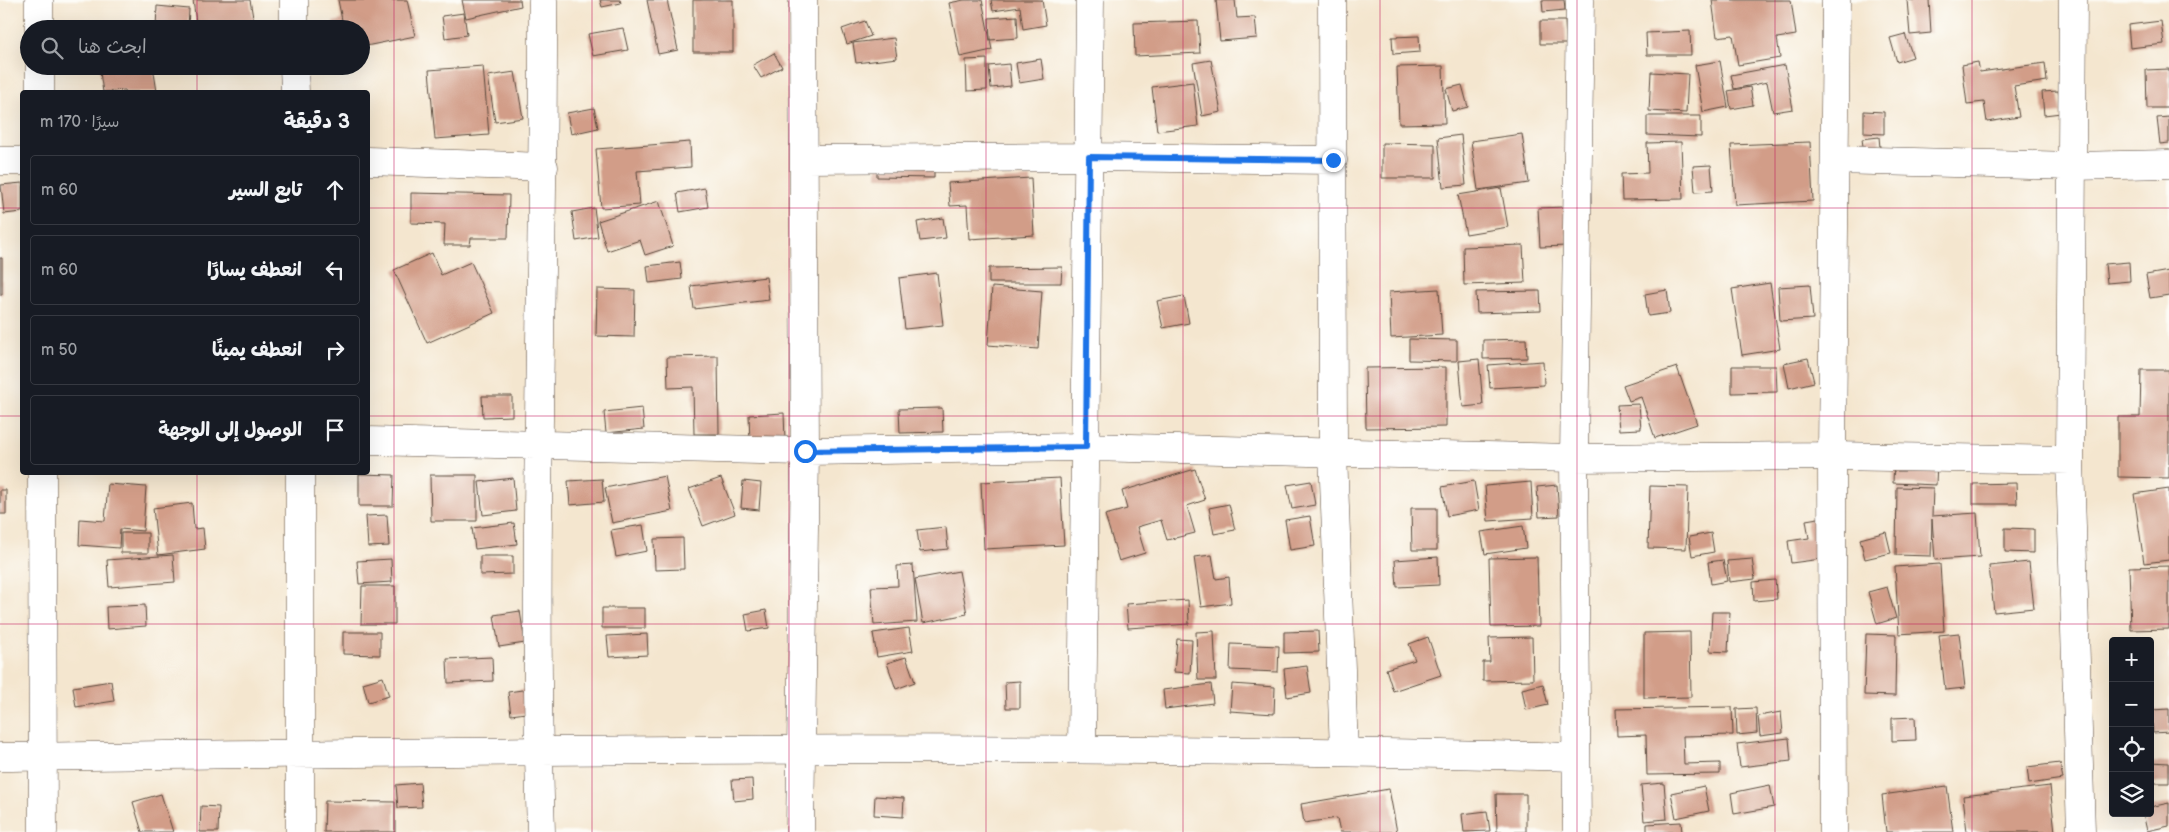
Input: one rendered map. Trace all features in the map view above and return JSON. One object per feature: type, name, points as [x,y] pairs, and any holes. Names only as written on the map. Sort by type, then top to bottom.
[{"type":"street","points":[[39,0],[39,20]]},
{"type":"street","points":[[294,0],[294,20]]},
{"type":"street","points":[[541,832],[538,752],[538,444],[544,167],[543,0]]},
{"type":"street","points":[[800,832],[805,451],[803,0]]},
{"type":"street","points":[[1082,748],[1090,0]]},
{"type":"street","points":[[1332,0],[1333,453],[1344,751]]},
{"type":"street","points":[[1576,832],[1574,458],[1580,0]]},
{"type":"street","points":[[1834,832],[1832,456],[1836,0]]},
{"type":"street","points":[[2073,0],[2070,460],[2081,832]]},
{"type":"street","points":[[40,75],[40,90]]},
{"type":"street","points":[[294,75],[295,90]]},
{"type":"street","points":[[805,159],[1089,157],[1333,160]]},
{"type":"street","points":[[1836,160],[2072,166],[2169,164]]},
{"type":"street","points":[[0,161],[20,161]]},
{"type":"street","points":[[370,161],[544,167]]},
{"type":"street","points":[[370,441],[805,451],[1086,447],[1574,458],[1832,456],[2070,460]]},
{"type":"street","points":[[42,475],[43,832]]},
{"type":"street","points":[[300,475],[300,832]]},
{"type":"street","points":[[0,756],[1082,748],[1344,751],[1575,757]]},
{"type":"building","points":[[193,0],[250,0],[253,20],[196,20]]},
{"type":"building","points":[[338,0],[407,0],[415,36],[370,45],[370,20],[342,20]]},
{"type":"building","points":[[462,0],[520,0],[521,6],[466,18]]},
{"type":"building","points":[[600,0],[620,0],[621,3],[602,7]]},
{"type":"building","points":[[647,0],[667,0],[678,50],[658,54]]},
{"type":"building","points":[[693,0],[733,0],[733,52],[693,52]]},
{"type":"building","points":[[964,0],[982,0],[992,50],[960,57],[949,3]]},
{"type":"building","points":[[991,0],[1042,0],[1046,25],[1023,29],[1020,7],[993,11]]},
{"type":"building","points":[[1216,0],[1235,0],[1237,18],[1255,17],[1257,38],[1220,41]]},
{"type":"building","points":[[1542,0],[1564,0],[1565,10],[1543,12]]},
{"type":"building","points":[[1712,0],[1791,0],[1796,35],[1777,38],[1780,58],[1738,65],[1733,35],[1717,37]]},
{"type":"building","points":[[1907,0],[1929,0],[1931,33],[1910,35]]},
{"type":"building","points":[[157,6],[189,9],[188,20],[156,20]]},
{"type":"building","points":[[464,13],[467,35],[445,38],[442,16]]},
{"type":"building","points":[[1017,16],[1018,38],[990,40],[989,18]]},
{"type":"building","points":[[865,21],[871,36],[847,44],[842,29]]},
{"type":"building","points":[[1198,21],[1200,53],[1135,56],[1134,23]]},
{"type":"building","points":[[1540,21],[1565,21],[1566,44],[1540,44]]},
{"type":"building","points":[[2161,21],[2164,44],[2130,48],[2128,25]]},
{"type":"building","points":[[623,28],[628,50],[593,56],[588,34]]},
{"type":"building","points":[[1690,31],[1691,55],[1647,55],[1646,33]]},
{"type":"building","points":[[1905,34],[1913,57],[1897,62],[1890,38]]},
{"type":"building","points":[[1419,36],[1420,52],[1393,54],[1392,37]]},
{"type":"building","points":[[894,38],[897,58],[856,63],[853,43]]},
{"type":"building","points":[[774,53],[782,67],[761,78],[753,65]]},
{"type":"building","points":[[987,59],[987,90],[967,91],[966,60]]},
{"type":"building","points":[[1041,59],[1044,79],[1019,83],[1016,63]]},
{"type":"building","points":[[1211,60],[1221,112],[1202,116],[1193,63]]},
{"type":"building","points":[[1720,61],[1728,107],[1703,112],[1695,65]]},
{"type":"building","points":[[1978,62],[1980,72],[2045,63],[2047,81],[2014,86],[2019,117],[1987,122],[1984,102],[1967,104],[1962,65]]},
{"type":"building","points":[[1009,64],[1011,86],[991,88],[989,66]]},
{"type":"building","points":[[1785,65],[1793,109],[1773,112],[1767,82],[1734,89],[1731,75]]},
{"type":"building","points":[[483,66],[489,135],[435,139],[429,70]]},
{"type":"building","points":[[1443,66],[1445,123],[1399,124],[1397,67]]},
{"type":"building","points":[[2169,69],[2169,108],[2147,108],[2146,70]]},
{"type":"building","points":[[515,72],[523,118],[495,122],[488,76]]},
{"type":"building","points":[[1651,72],[1688,74],[1686,113],[1649,111]]},
{"type":"building","points":[[100,75],[154,75],[157,90],[125,90],[103,90]]},
{"type":"building","points":[[1193,82],[1198,126],[1157,131],[1152,87]]},
{"type":"building","points":[[1462,85],[1468,107],[1452,111],[1446,89]]},
{"type":"building","points":[[1750,87],[1753,105],[1731,109],[1728,91]]},
{"type":"building","points":[[2058,91],[2061,113],[2044,115],[2042,92]]},
{"type":"building","points":[[594,108],[598,128],[571,134],[567,113]]},
{"type":"building","points":[[1864,111],[1884,112],[1884,134],[1864,133]]},
{"type":"building","points":[[1647,116],[1701,116],[1701,137],[1647,135]]},
{"type":"building","points":[[2169,117],[2169,143],[2160,144],[2157,118]]},
{"type":"building","points":[[1522,134],[1529,183],[1478,190],[1471,141]]},
{"type":"building","points":[[1461,135],[1466,185],[1443,187],[1438,138]]},
{"type":"building","points":[[1879,137],[1881,158],[1865,160],[1862,139]]},
{"type":"building","points":[[690,142],[691,167],[637,171],[640,205],[601,208],[596,149]]},
{"type":"building","points":[[1681,142],[1683,199],[1622,200],[1621,174],[1648,173],[1647,143]]},
{"type":"building","points":[[1810,142],[1813,201],[1735,205],[1731,145]]},
{"type":"building","points":[[1382,143],[1435,144],[1435,178],[1382,178]]},
{"type":"building","points":[[1711,165],[1713,191],[1695,192],[1693,166]]},
{"type":"building","points":[[877,166],[934,166],[934,178],[877,177]]},
{"type":"building","points":[[1031,178],[1034,235],[969,239],[967,205],[950,206],[948,183]]},
{"type":"building","points":[[20,183],[20,212],[4,214],[1,185]]},
{"type":"building","points":[[705,188],[708,207],[680,212],[677,193]]},
{"type":"building","points":[[1501,188],[1508,227],[1466,234],[1458,195]]},
{"type":"building","points":[[411,193],[509,195],[508,238],[471,238],[470,245],[444,245],[445,224],[411,223]]},
{"type":"building","points":[[659,201],[673,246],[645,255],[640,240],[607,251],[598,221]]},
{"type":"building","points":[[1565,207],[1567,246],[1540,247],[1538,208]]},
{"type":"building","points":[[594,208],[598,237],[576,241],[572,212]]},
{"type":"building","points":[[943,218],[946,238],[920,241],[917,222]]},
{"type":"building","points":[[1523,245],[1525,283],[1464,285],[1463,247]]},
{"type":"building","points":[[432,253],[441,275],[471,262],[494,313],[427,343],[394,270]]},
{"type":"building","points":[[0,258],[2,258],[2,295],[0,295]]},
{"type":"building","points":[[680,262],[682,279],[649,283],[647,266]]},
{"type":"building","points":[[2129,262],[2130,281],[2107,283],[2105,264]]},
{"type":"building","points":[[1062,267],[1061,283],[989,283],[989,268]]},
{"type":"building","points":[[2169,271],[2169,295],[2150,298],[2146,275]]},
{"type":"building","points":[[937,273],[943,325],[905,329],[899,278]]},
{"type":"building","points":[[766,277],[769,300],[694,309],[691,286]]},
{"type":"building","points":[[1770,283],[1780,349],[1742,355],[1732,289]]},
{"type":"building","points":[[1810,285],[1813,319],[1780,321],[1778,287]]},
{"type":"building","points":[[992,287],[1042,291],[1038,349],[988,345]]},
{"type":"building","points":[[597,289],[635,290],[634,337],[596,336]]},
{"type":"building","points":[[1439,289],[1442,335],[1391,338],[1389,292]]},
{"type":"building","points":[[1667,290],[1670,313],[1648,316],[1645,294]]},
{"type":"building","points":[[1540,291],[1541,311],[1477,313],[1476,292]]},
{"type":"building","points":[[1184,296],[1189,323],[1163,328],[1157,301]]},
{"type":"building","points":[[1409,339],[1457,340],[1457,361],[1409,360]]},
{"type":"building","points":[[1526,339],[1527,358],[1483,359],[1483,340]]},
{"type":"building","points":[[718,356],[719,434],[694,434],[693,387],[668,388],[667,357]]},
{"type":"building","points":[[1808,358],[1814,382],[1789,388],[1784,363]]},
{"type":"building","points":[[1479,359],[1483,405],[1463,407],[1459,361]]},
{"type":"building","points":[[1543,361],[1544,385],[1490,388],[1488,365]]},
{"type":"building","points":[[1732,366],[1776,366],[1777,392],[1732,393]]},
{"type":"building","points":[[1446,367],[1446,427],[1366,428],[1365,368]]},
{"type":"building","points":[[1677,367],[1697,424],[1655,438],[1641,397],[1629,401],[1623,385]]},
{"type":"building","points":[[2141,370],[2169,370],[2169,478],[2118,477],[2118,417],[2140,417]]},
{"type":"building","points":[[482,396],[512,396],[512,416],[483,417]]},
{"type":"building","points":[[1639,404],[1641,429],[1619,430],[1617,405]]},
{"type":"building","points":[[642,408],[644,429],[606,433],[604,412]]},
{"type":"building","points":[[942,408],[943,432],[900,433],[899,409]]},
{"type":"building","points":[[784,413],[785,440],[750,442],[749,415]]},
{"type":"building","points":[[1894,458],[1937,460],[1936,485],[1893,483]]},
{"type":"building","points":[[1195,469],[1205,500],[1187,506],[1195,533],[1167,540],[1161,520],[1137,527],[1145,553],[1119,561],[1105,515],[1127,509],[1122,491]]},
{"type":"building","points":[[359,475],[394,475],[393,506],[359,506]]},
{"type":"building","points":[[430,475],[477,475],[477,521],[431,521]]},
{"type":"building","points":[[665,476],[672,511],[612,523],[605,488]]},
{"type":"building","points":[[513,478],[516,511],[483,515],[479,482]]},
{"type":"building","points":[[721,478],[735,514],[703,526],[689,489]]},
{"type":"building","points":[[1060,478],[1064,545],[984,549],[981,482]]},
{"type":"building","points":[[602,479],[604,502],[570,505],[568,481]]},
{"type":"building","points":[[743,481],[761,483],[759,510],[741,508]]},
{"type":"building","points":[[1311,481],[1315,505],[1292,509],[1287,485]]},
{"type":"building","points":[[1474,481],[1479,510],[1447,516],[1442,487]]},
{"type":"building","points":[[1531,482],[1533,518],[1488,521],[1485,486]]},
{"type":"building","points":[[2016,483],[2017,504],[1973,504],[1973,484]]},
{"type":"building","points":[[108,484],[146,487],[143,531],[120,529],[119,548],[79,545],[80,519],[105,521]]},
{"type":"building","points":[[1557,485],[1559,516],[1539,517],[1537,487]]},
{"type":"building","points":[[1650,486],[1688,487],[1686,549],[1648,548]]},
{"type":"building","points":[[1897,487],[1933,488],[1932,516],[1977,513],[1980,557],[1935,560],[1932,519],[1931,556],[1896,555]]},
{"type":"building","points":[[2169,489],[2169,560],[2144,563],[2134,494]]},
{"type":"building","points":[[0,490],[6,490],[6,514],[0,514]]},
{"type":"building","points":[[192,503],[194,529],[203,528],[205,549],[158,555],[153,508]]},
{"type":"building","points":[[1229,504],[1235,530],[1214,534],[1209,508]]},
{"type":"building","points":[[1411,508],[1437,508],[1437,550],[1412,550]]},
{"type":"building","points":[[387,515],[389,546],[368,547],[366,516]]},
{"type":"building","points":[[1310,516],[1315,546],[1290,550],[1285,520]]},
{"type":"building","points":[[1824,517],[1829,558],[1791,563],[1788,541],[1809,538],[1806,520]]},
{"type":"building","points":[[514,523],[517,544],[475,549],[472,528]]},
{"type":"building","points":[[643,525],[647,551],[616,557],[611,530]]},
{"type":"building","points":[[1523,526],[1526,548],[1485,554],[1481,532]]},
{"type":"building","points":[[946,527],[948,549],[920,552],[917,530]]},
{"type":"building","points":[[2005,528],[2034,529],[2034,553],[2005,552]]},
{"type":"building","points":[[1886,532],[1891,553],[1865,559],[1860,539]]},
{"type":"building","points":[[121,533],[148,533],[148,553],[121,553]]},
{"type":"building","points":[[1711,533],[1714,552],[1692,556],[1689,537]]},
{"type":"building","points":[[683,538],[684,569],[655,570],[654,539]]},
{"type":"building","points":[[173,555],[175,582],[109,587],[107,560]]},
{"type":"building","points":[[1212,555],[1216,579],[1229,577],[1231,603],[1201,607],[1194,557]]},
{"type":"building","points":[[480,556],[513,556],[513,574],[480,575]]},
{"type":"building","points":[[1438,557],[1439,585],[1397,587],[1395,560]]},
{"type":"building","points":[[1537,557],[1539,626],[1491,627],[1489,558]]},
{"type":"building","points":[[391,559],[392,582],[359,584],[357,561]]},
{"type":"building","points":[[1752,559],[1755,579],[1729,582],[1727,561]]},
{"type":"building","points":[[1723,560],[1727,581],[1711,584],[1708,562]]},
{"type":"building","points":[[2029,562],[2034,608],[1994,612],[1989,566]]},
{"type":"building","points":[[1940,564],[1944,631],[1899,634],[1895,567]]},
{"type":"building","points":[[913,565],[917,622],[874,625],[871,587],[898,586],[897,566]]},
{"type":"building","points":[[2169,566],[2169,629],[2131,630],[2129,567]]},
{"type":"building","points":[[959,571],[967,614],[923,623],[915,579]]},
{"type":"building","points":[[1775,580],[1777,599],[1754,601],[1753,582]]},
{"type":"building","points":[[362,586],[395,586],[395,624],[361,624]]},
{"type":"building","points":[[1887,587],[1896,618],[1877,624],[1868,592]]},
{"type":"building","points":[[1188,600],[1189,624],[1128,628],[1126,604]]},
{"type":"building","points":[[145,605],[146,626],[107,629],[106,607]]},
{"type":"building","points":[[602,608],[645,608],[645,628],[602,628]]},
{"type":"building","points":[[766,610],[769,628],[748,631],[745,614]]},
{"type":"building","points":[[520,611],[525,643],[499,647],[494,615]]},
{"type":"building","points":[[1712,612],[1730,612],[1728,652],[1710,651]]},
{"type":"building","points":[[909,628],[913,651],[877,657],[873,633]]},
{"type":"building","points":[[1214,631],[1216,680],[1198,680],[1196,632]]},
{"type":"building","points":[[1318,631],[1319,652],[1284,653],[1284,632]]},
{"type":"building","points":[[343,632],[380,632],[380,655],[343,654]]},
{"type":"building","points":[[1690,632],[1691,697],[1644,698],[1644,633]]},
{"type":"building","points":[[1959,633],[1965,688],[1945,690],[1939,635]]},
{"type":"building","points":[[647,634],[648,655],[609,657],[607,636]]},
{"type":"building","points":[[1866,634],[1896,635],[1895,696],[1864,695]]},
{"type":"building","points":[[1428,637],[1441,675],[1393,691],[1386,669],[1415,660],[1409,644]]},
{"type":"building","points":[[1532,637],[1533,680],[1483,681],[1483,662],[1490,662],[1489,638]]},
{"type":"building","points":[[1177,639],[1192,640],[1190,673],[1174,672]]},
{"type":"building","points":[[1231,644],[1279,646],[1278,672],[1230,670]]},
{"type":"building","points":[[492,657],[493,681],[448,683],[447,659]]},
{"type":"building","points":[[906,657],[915,682],[896,689],[887,663]]},
{"type":"building","points":[[1307,666],[1311,693],[1287,697],[1284,669]]},
{"type":"building","points":[[383,677],[389,696],[368,702],[363,683]]},
{"type":"building","points":[[111,681],[114,701],[76,707],[73,687]]},
{"type":"building","points":[[1020,681],[1020,708],[1006,708],[1005,682]]},
{"type":"building","points":[[1211,684],[1213,703],[1165,709],[1163,690]]},
{"type":"building","points":[[1232,684],[1275,687],[1274,714],[1230,711]]},
{"type":"building","points":[[1543,684],[1548,705],[1526,710],[1522,689]]},
{"type":"building","points":[[529,689],[533,712],[511,715],[508,692]]},
{"type":"building","points":[[1732,707],[1733,735],[1683,736],[1684,764],[1720,763],[1720,774],[1647,775],[1646,735],[1617,736],[1616,709]]},
{"type":"building","points":[[1756,708],[1757,733],[1737,735],[1736,709]]},
{"type":"building","points":[[2169,709],[2169,732],[2154,733],[2154,710]]},
{"type":"building","points":[[1781,712],[1783,733],[1760,736],[1758,716]]},
{"type":"building","points":[[1915,717],[1916,740],[1892,741],[1892,718]]},
{"type":"building","points":[[1789,738],[1791,761],[1740,767],[1737,744]]},
{"type":"building","points":[[2154,762],[2169,763],[2169,783],[2154,783]]},
{"type":"building","points":[[2060,763],[2063,779],[2029,784],[2027,767]]},
{"type":"building","points":[[752,779],[753,799],[734,801],[732,780]]},
{"type":"building","points":[[420,783],[422,807],[398,808],[396,785]]},
{"type":"building","points":[[1664,783],[1667,819],[1644,821],[1641,785]]},
{"type":"building","points":[[1770,785],[1774,807],[1734,814],[1731,793]]},
{"type":"building","points":[[1704,786],[1709,811],[1676,818],[1671,793]]},
{"type":"building","points":[[1947,786],[1953,832],[1886,832],[1882,795]]},
{"type":"building","points":[[2050,786],[2055,832],[1967,832],[1963,796]]},
{"type":"building","points":[[1389,789],[1397,832],[1340,832],[1337,818],[1304,823],[1301,804]]},
{"type":"building","points":[[161,794],[173,832],[142,832],[133,802]]},
{"type":"building","points":[[1496,794],[1526,794],[1526,832],[1497,832]]},
{"type":"building","points":[[875,796],[904,798],[903,817],[874,815]]},
{"type":"building","points":[[325,801],[395,802],[395,832],[324,832]]},
{"type":"building","points":[[2169,803],[2169,826],[2147,831],[2144,817],[2154,817],[2154,806]]},
{"type":"building","points":[[201,806],[219,807],[218,832],[200,832]]},
{"type":"building","points":[[1487,811],[1490,831],[1464,832],[1462,814]]},
{"type":"building","points":[[1681,822],[1682,832],[1647,832],[1647,824]]},
{"type":"route","points":[[805,451],[1086,447],[1089,157],[1333,160]]}]
